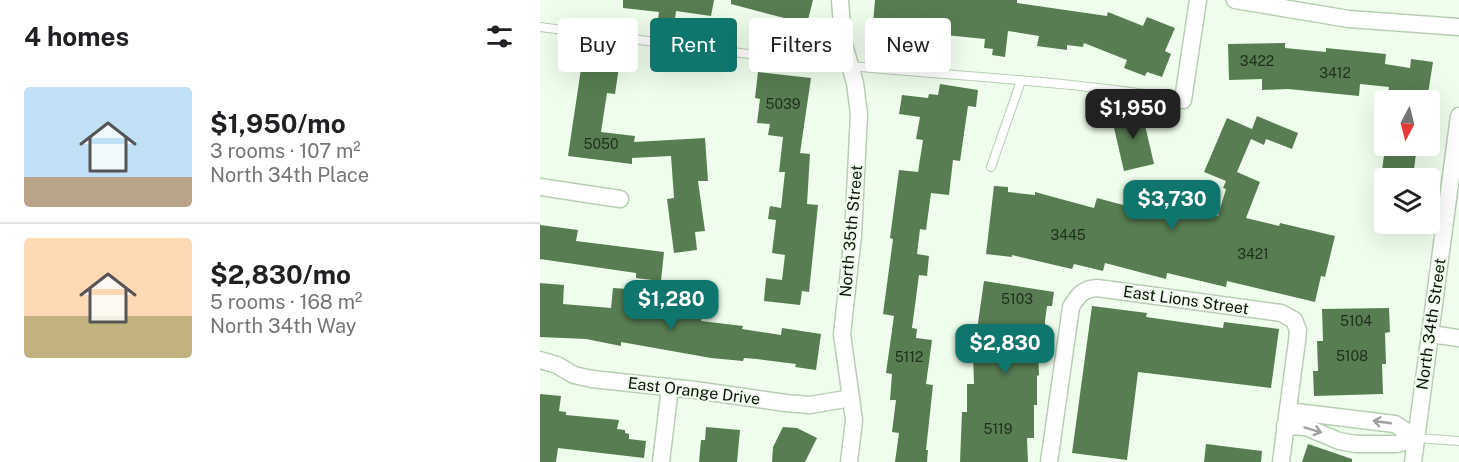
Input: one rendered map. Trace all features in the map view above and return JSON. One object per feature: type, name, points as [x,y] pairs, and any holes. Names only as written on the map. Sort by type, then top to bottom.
[{"type":"street","name":"North 35th Street","points":[[840,0],[841,18]]},
{"type":"street","points":[[1183,100],[1197,0]]},
{"type":"street","points":[[1235,0],[1349,19],[1459,27]]},
{"type":"street","name":"North 35th Street","points":[[849,462],[854,420],[842,334],[853,235],[858,150],[859,114],[852,72]]},
{"type":"street","name":"North 34th Street","points":[[1413,462],[1459,116]]},
{"type":"street","points":[[540,187],[620,199]]},
{"type":"street","name":"East Lions Street","points":[[1049,462],[1071,307],[1078,296],[1087,289],[1098,288],[1281,313],[1294,320],[1298,330],[1286,418]]},
{"type":"street","points":[[1430,334],[1459,338]]},
{"type":"street","name":"East Orange Drive","points":[[540,360],[557,365],[574,375],[592,379],[810,405],[851,398]]},
{"type":"street","points":[[661,462],[670,387]]},
{"type":"street","points":[[1286,418],[1359,419],[1395,424],[1416,438]]},
{"type":"street","points":[[1286,418],[1339,441],[1356,444],[1397,444],[1416,438]]},
{"type":"street","points":[[1281,462],[1286,418]]},
{"type":"street","points":[[1356,444],[1359,419]]},
{"type":"lane","points":[[540,27],[749,53]]},
{"type":"lane","points":[[853,66],[1021,81],[1183,100]]},
{"type":"lane","points":[[991,166],[1021,81]]},
{"type":"lane","points":[[1416,438],[1459,441]]},
{"type":"building","points":[[623,0],[714,0],[711,16],[676,11],[675,18],[658,18],[659,12],[623,8]]},
{"type":"building","points":[[731,0],[813,0],[808,18],[784,18],[731,4]]},
{"type":"building","points":[[875,0],[1017,0],[1017,3],[1107,16],[1108,12],[1143,26],[1147,17],[1175,28],[1165,51],[1171,54],[1162,77],[1147,72],[1145,76],[1124,68],[1127,60],[1084,43],[1083,47],[1067,45],[1067,50],[1037,46],[1039,36],[1008,31],[1005,57],[992,55],[993,49],[984,48],[985,39],[951,36],[951,18],[873,18]]},
{"type":"building","points":[[1285,43],[1285,48],[1326,52],[1326,48],[1386,54],[1385,64],[1410,68],[1411,59],[1433,62],[1429,90],[1389,90],[1389,87],[1360,84],[1359,96],[1288,89],[1262,90],[1262,79],[1229,80],[1228,44]]},
{"type":"building","points":[[581,72],[618,72],[615,94],[607,93],[601,132],[635,136],[634,142],[705,138],[708,181],[698,181],[705,231],[695,232],[697,250],[674,253],[667,199],[674,198],[671,156],[632,158],[632,164],[568,156]]},
{"type":"building","points":[[758,72],[811,78],[800,153],[810,154],[807,204],[818,205],[809,292],[802,291],[800,305],[764,301],[766,278],[782,280],[785,255],[772,253],[776,220],[768,219],[770,206],[781,208],[785,172],[779,172],[783,137],[768,135],[770,124],[757,123],[760,99],[755,98]]},
{"type":"building","points":[[940,84],[978,90],[976,107],[968,106],[960,161],[953,160],[949,195],[931,193],[926,230],[920,229],[917,254],[929,256],[927,276],[919,275],[912,328],[917,329],[916,338],[932,340],[926,384],[933,385],[926,450],[928,450],[927,462],[895,462],[899,433],[892,432],[896,400],[890,400],[892,374],[886,373],[894,316],[883,314],[899,170],[918,172],[923,140],[916,139],[920,117],[899,114],[902,95],[928,98],[929,94],[938,95]]},
{"type":"building","points":[[1141,108],[1154,164],[1124,171],[1111,115]]},
{"type":"building","points":[[1257,116],[1298,133],[1292,149],[1266,139],[1264,145],[1251,139],[1237,172],[1260,182],[1246,218],[1279,226],[1280,223],[1335,236],[1325,277],[1321,276],[1315,302],[1227,281],[1226,287],[1167,273],[1166,279],[1105,263],[1103,271],[1074,264],[1072,269],[1012,255],[1012,257],[986,254],[994,186],[1008,187],[1008,192],[1035,195],[1035,192],[1094,208],[1097,198],[1127,206],[1128,202],[1157,210],[1160,199],[1218,216],[1226,181],[1204,172],[1227,118],[1252,129]]},
{"type":"building","points":[[1384,156],[1416,156],[1414,168],[1382,168]]},
{"type":"building","points":[[540,225],[578,230],[576,241],[664,252],[661,281],[636,278],[636,273],[540,259]]},
{"type":"building","points":[[984,281],[1054,292],[1052,306],[1047,306],[1046,345],[1038,345],[1037,405],[1034,405],[1034,438],[1027,438],[1028,462],[960,462],[962,412],[967,412],[967,384],[974,384],[973,354],[980,354],[978,323]]},
{"type":"building","points":[[540,283],[564,285],[563,304],[611,308],[613,288],[628,289],[626,304],[640,306],[640,311],[672,315],[673,309],[690,312],[690,309],[703,311],[701,321],[743,326],[742,329],[781,335],[782,328],[821,334],[816,370],[795,367],[796,364],[744,358],[743,361],[711,358],[621,342],[621,346],[586,339],[540,337]]},
{"type":"building","points":[[1092,306],[1147,313],[1146,317],[1223,328],[1224,322],[1279,329],[1271,388],[1138,372],[1127,460],[1072,453]]},
{"type":"building","points":[[1389,308],[1390,332],[1385,333],[1386,364],[1382,364],[1383,394],[1314,396],[1313,371],[1318,371],[1317,341],[1323,341],[1322,309]]},
{"type":"building","points":[[540,394],[561,396],[559,411],[566,412],[566,415],[619,420],[617,429],[625,430],[625,433],[629,434],[629,439],[646,441],[644,458],[558,448],[556,462],[540,462]]},
{"type":"building","points":[[706,427],[740,430],[737,462],[699,462],[701,440],[705,440]]},
{"type":"building","points":[[783,427],[797,428],[817,438],[805,462],[772,462],[773,447]]},
{"type":"building","points":[[1206,444],[1262,451],[1261,462],[1204,462]]},
{"type":"building","points":[[1308,444],[1352,459],[1352,462],[1302,462]]}]
